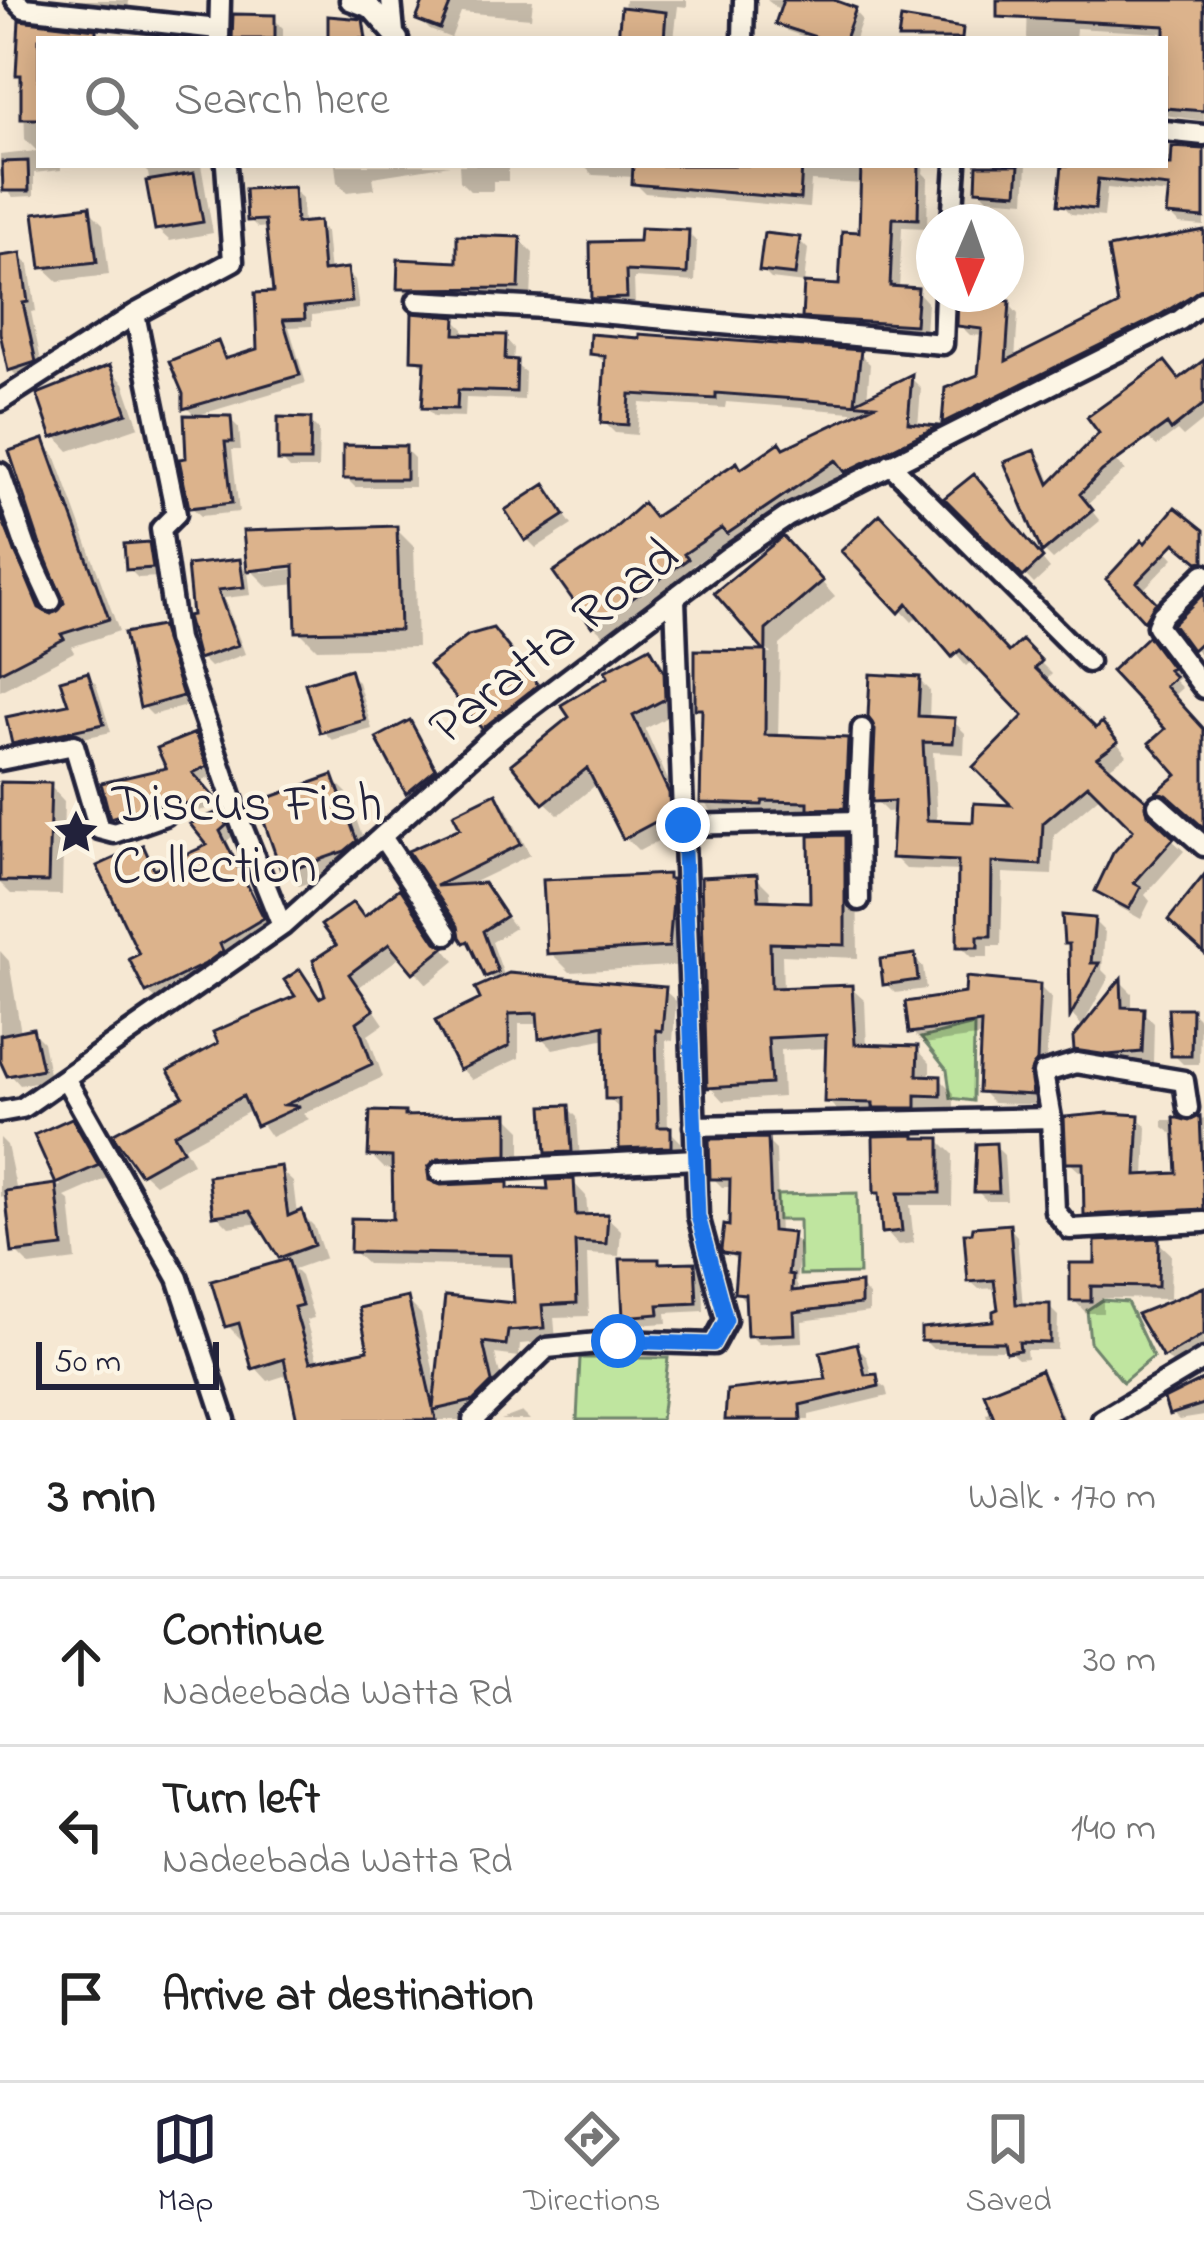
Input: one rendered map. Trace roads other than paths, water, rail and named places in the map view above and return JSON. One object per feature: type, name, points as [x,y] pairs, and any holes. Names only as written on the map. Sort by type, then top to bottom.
[{"type":"street","points":[[16,0],[25,8],[219,34],[220,0]]},
{"type":"street","points":[[350,0],[371,8],[396,36]]},
{"type":"street","points":[[391,0],[396,36]]},
{"type":"street","points":[[743,36],[744,0]]},
{"type":"street","points":[[1168,131],[1204,135]]},
{"type":"street","points":[[0,401],[135,314],[232,261],[226,168]]},
{"type":"street","points":[[953,204],[956,168]]},
{"type":"street","points":[[417,301],[609,313],[943,344],[944,312]]},
{"type":"street","name":"Paratta Road","points":[[0,1112],[22,1108],[282,926],[498,732],[787,518],[1180,320],[1204,302]]},
{"type":"street","points":[[135,314],[176,514],[161,529],[177,639],[239,819],[282,926]]},
{"type":"street","points":[[890,464],[1088,662]]},
{"type":"street","points":[[0,473],[51,601]]},
{"type":"street","points":[[1204,574],[1162,615],[1157,626],[1204,688]]},
{"type":"street","points":[[473,1420],[547,1348],[618,1341],[713,1344],[726,1320],[698,1216],[675,599]]},
{"type":"street","points":[[859,900],[862,729]]},
{"type":"street","points":[[0,760],[74,745],[99,829],[114,833],[165,815]]},
{"type":"street","points":[[1157,805],[1204,846]]},
{"type":"street","points":[[683,825],[858,821]]},
{"type":"street","points":[[382,837],[448,934]]},
{"type":"street","points":[[1188,1108],[1184,1081],[1076,1063],[1043,1072],[1052,1118],[1054,1211],[1070,1229],[1204,1222]]},
{"type":"street","points":[[65,1078],[178,1278],[225,1420]]},
{"type":"street","points":[[694,1126],[1052,1118]]},
{"type":"street","points":[[440,1172],[696,1159]]},
{"type":"street","points":[[1102,1420],[1204,1359]]},
{"type":"place","name":"Discus Fish Collection","points":[[76,832]]}]
